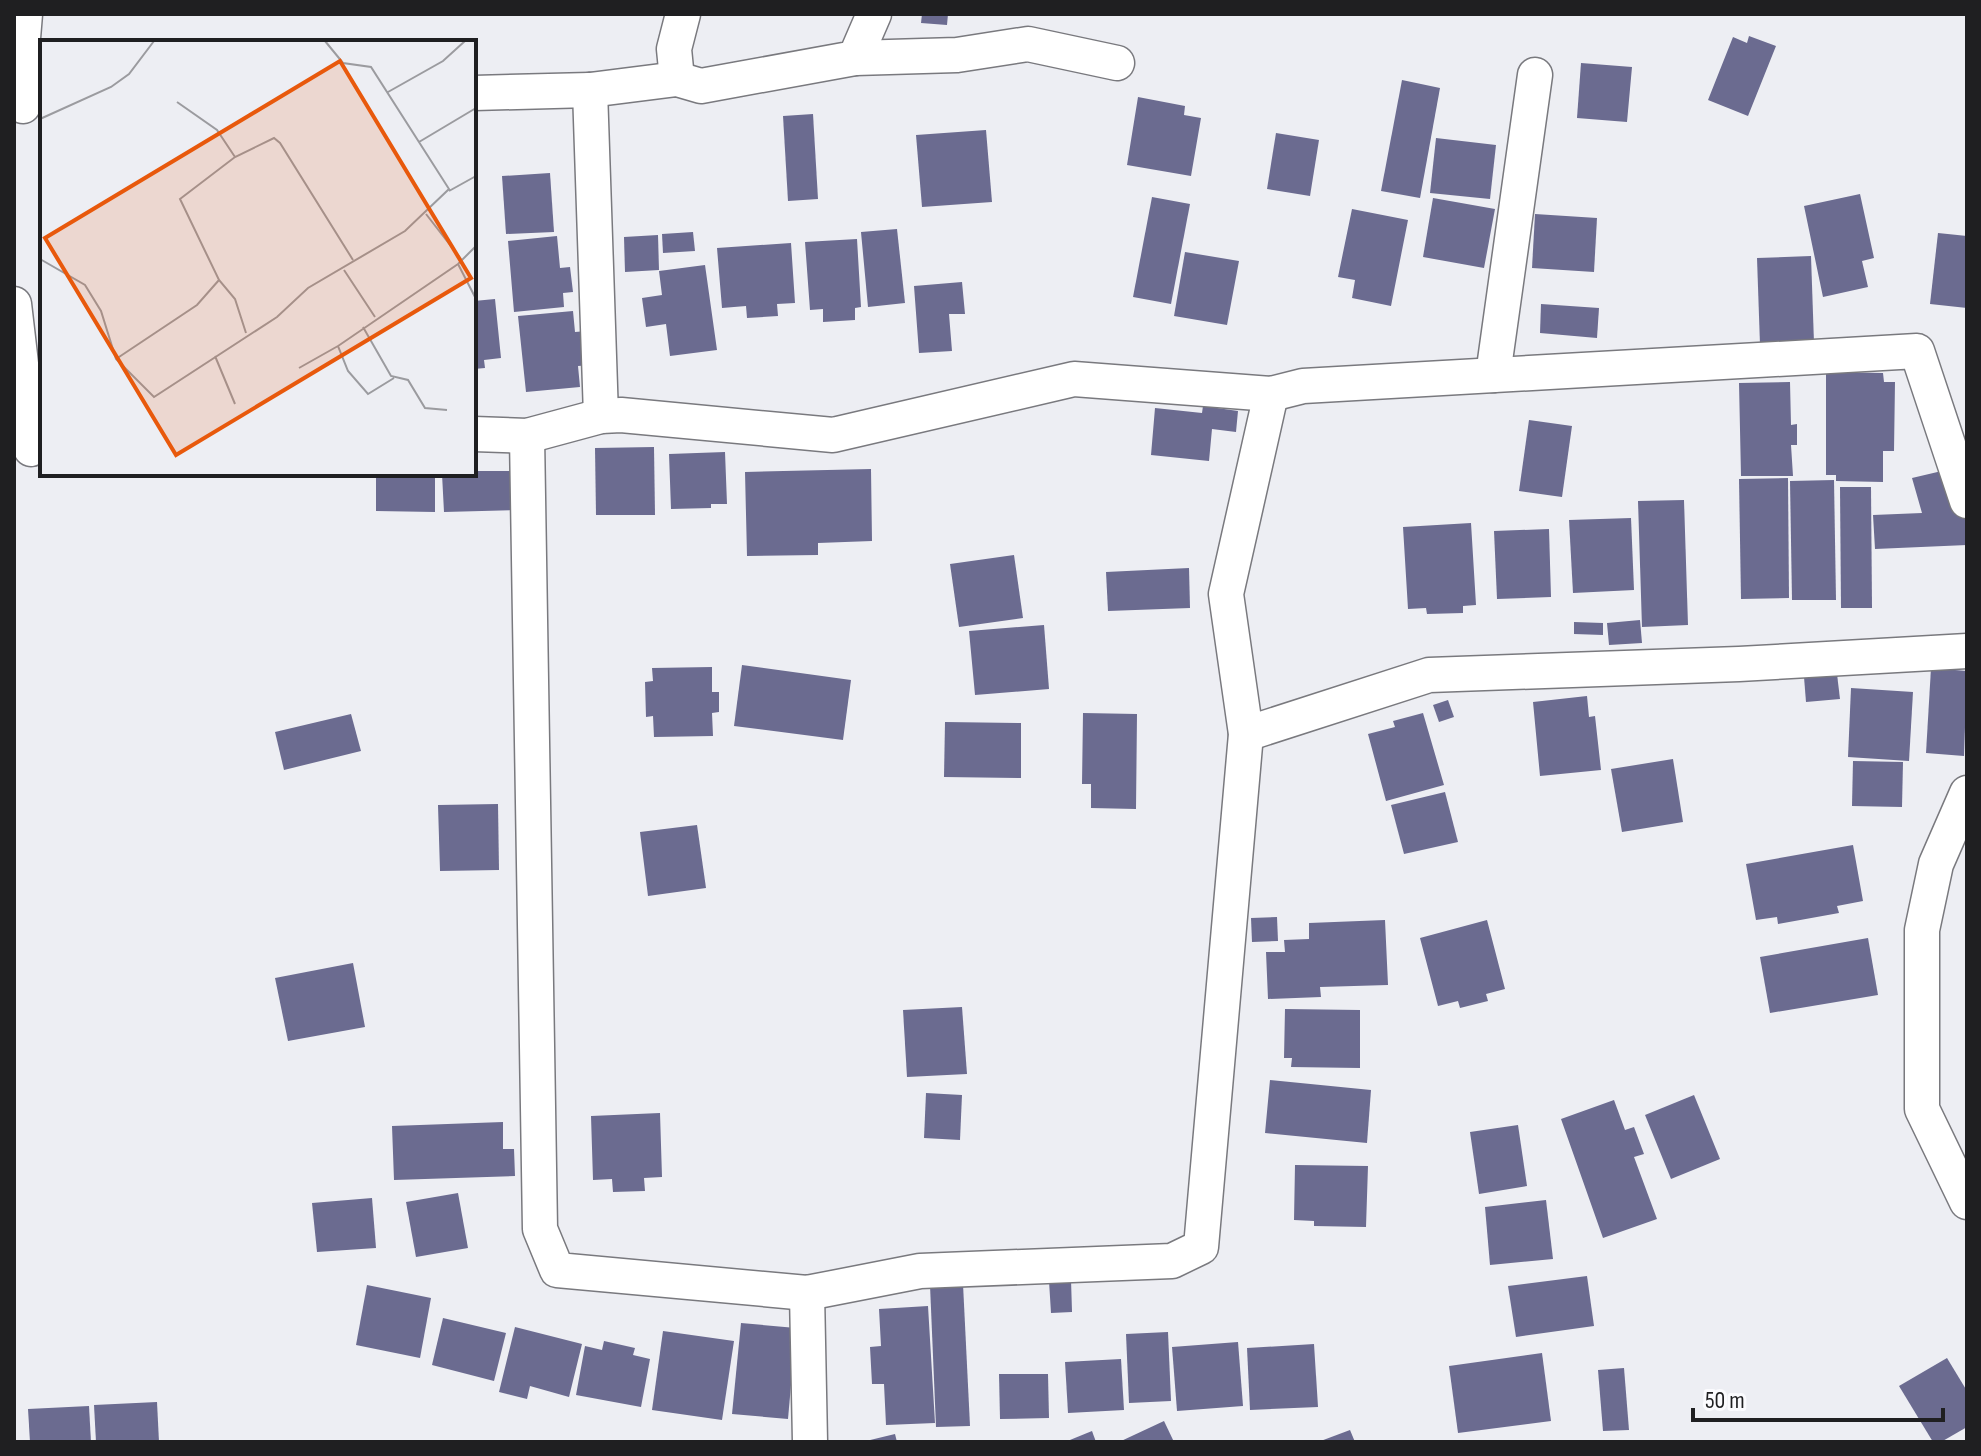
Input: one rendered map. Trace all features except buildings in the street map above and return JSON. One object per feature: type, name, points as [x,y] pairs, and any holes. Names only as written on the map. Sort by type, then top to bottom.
[{"type":"street","points":[[25,14],[21,62],[26,107]]},
{"type":"street","points":[[677,79],[674,49],[683,14]]},
{"type":"street","points":[[855,58],[874,14]]},
{"type":"street","points":[[476,93],[590,90],[677,79],[701,86],[855,58],[957,55],[1028,44],[1117,63]]},
{"type":"street","points":[[1493,375],[1535,75]]},
{"type":"street","points":[[590,90],[601,416]]},
{"type":"street","points":[[14,304],[29,450]]},
{"type":"street","points":[[476,434],[527,436],[601,416],[621,415],[833,435],[1074,379],[1271,394],[1303,386],[1917,351],[1967,501]]},
{"type":"street","points":[[527,436],[540,1229],[557,1270],[807,1293],[920,1271],[1172,1261],[1201,1247],[1246,734],[1226,594],[1271,394]]},
{"type":"street","points":[[1246,734],[1429,675],[1739,664],[1967,651]]},
{"type":"street","points":[[1967,793],[1936,864],[1922,930],[1922,1109],[1967,1202]]},
{"type":"street","points":[[807,1293],[810,1442]]}]
